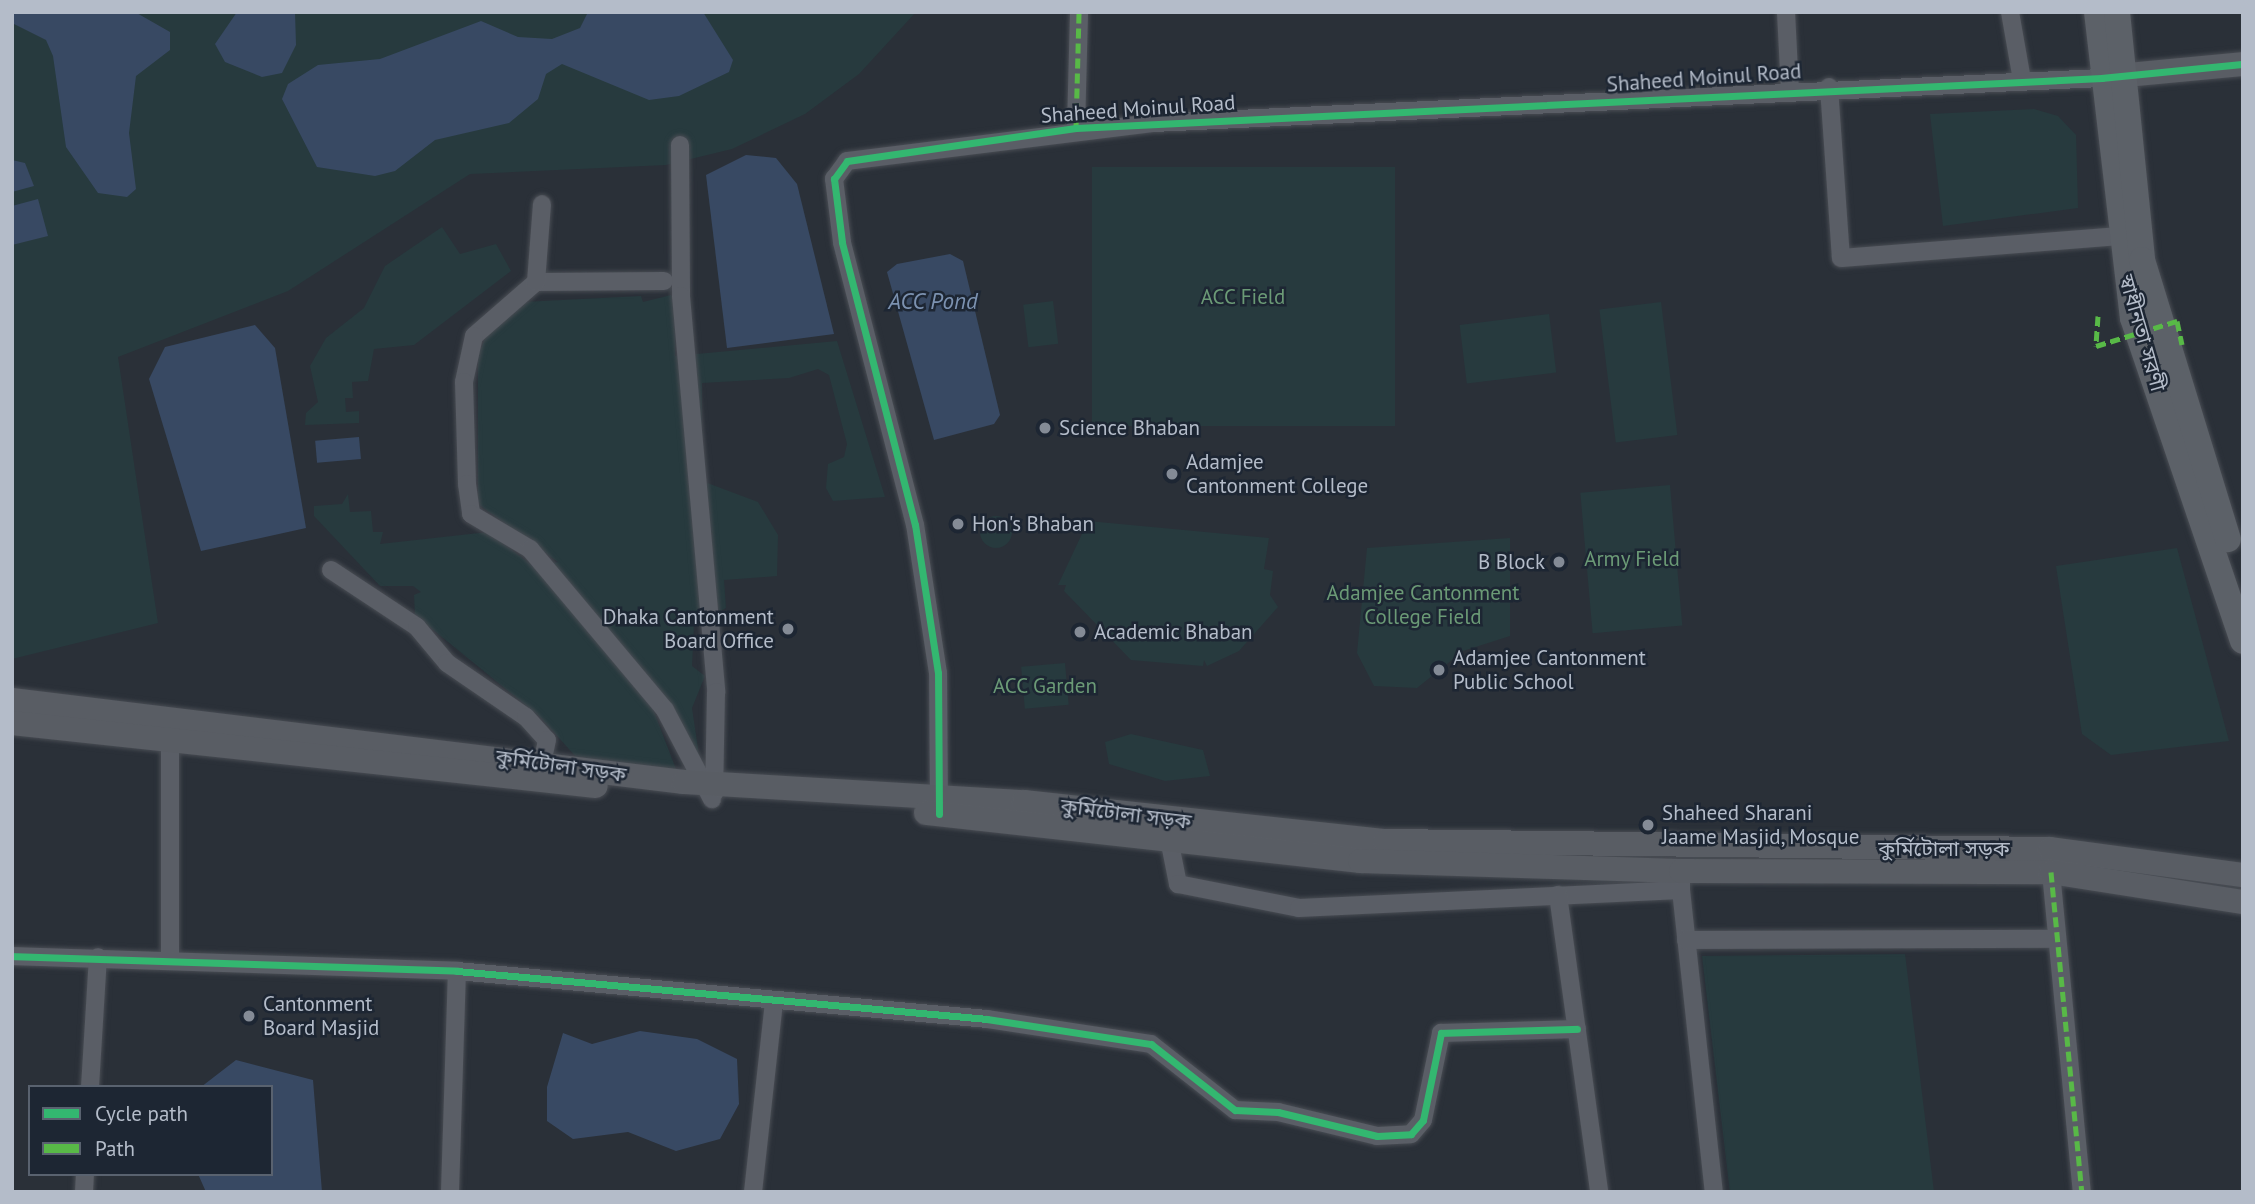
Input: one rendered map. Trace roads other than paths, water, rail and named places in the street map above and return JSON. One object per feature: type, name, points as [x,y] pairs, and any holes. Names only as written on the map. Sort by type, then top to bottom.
[{"type":"main road","name":"স্বাধীনতা সরণী","points":[[2097,12],[2112,77],[2142,260],[2243,585]]},
{"type":"main road","name":"স্বাধীনতা সরণী","points":[[2117,12],[2112,77],[2120,236],[2133,318],[2243,641]]},
{"type":"main road","points":[[2112,77],[2243,64]]},
{"type":"main road","name":"কুর্মিটোলা সড়ক","points":[[12,700],[541,771]]},
{"type":"main road","name":"কুর্মিটোলা সড়ক","points":[[12,723],[710,789],[1385,841],[2050,849],[2243,875]]},
{"type":"main road","name":"কুর্মিটোলা সড়ক","points":[[939,806],[1170,844],[1360,861],[1681,880],[2051,872],[2243,902]]},
{"type":"street","points":[[1076,128],[1079,12]]},
{"type":"street","points":[[1786,12],[1790,90]]},
{"type":"street","points":[[2010,12],[2022,80]]},
{"type":"street","name":"Shaheed Moinul Road","points":[[939,806],[938,673],[915,525],[842,242],[834,180],[856,159],[1076,128],[1829,87],[2112,77]]},
{"type":"street","points":[[1829,87],[1841,258],[2120,236]]},
{"type":"street","points":[[680,145],[681,296],[716,692],[710,789]]},
{"type":"street","points":[[536,282],[542,204]]},
{"type":"street","points":[[664,281],[536,282],[474,336],[466,355],[471,513],[530,549],[665,710],[710,789]]},
{"type":"street","points":[[331,570],[417,626],[447,663],[526,717],[547,740],[541,771]]},
{"type":"street","points":[[170,740],[170,957]]},
{"type":"street","points":[[1170,844],[1178,884],[1298,908],[1558,895],[1681,880],[1714,1192]]},
{"type":"street","points":[[2051,872],[2054,939],[2082,1192]]},
{"type":"street","points":[[1558,895],[1599,1192]]},
{"type":"street","points":[[1686,940],[2054,939]]},
{"type":"street","points":[[12,956],[170,957],[457,971],[774,1002],[987,1018],[1151,1044],[1235,1110],[1279,1112],[1377,1136],[1411,1134],[1423,1120],[1441,1033],[1577,1029]]},
{"type":"street","points":[[90,1085],[98,957]]},
{"type":"street","points":[[450,1192],[457,971]]},
{"type":"street","points":[[753,1192],[774,1002]]},
{"type":"water","points":[[12,12],[135,12],[170,32],[170,50],[136,76],[129,133],[136,189],[127,197],[98,193],[66,147],[53,56],[46,40],[12,23]]},
{"type":"water","points":[[237,12],[295,12],[296,45],[282,73],[262,77],[225,62],[215,44]]},
{"type":"water","points":[[588,12],[703,12],[733,60],[729,72],[679,96],[649,100],[562,64],[546,74],[538,99],[509,123],[435,140],[395,171],[375,176],[317,167],[282,99],[288,84],[318,65],[380,59],[481,21],[518,37],[552,39],[580,28]]},
{"type":"water","points":[[746,155],[776,158],[797,184],[834,334],[727,348],[706,175]]},
{"type":"water","points":[[12,160],[25,163],[34,186],[12,192]]},
{"type":"water","points":[[38,199],[48,236],[12,245],[12,206]]},
{"type":"water","name":"ACC Pond","points":[[950,254],[963,261],[1000,415],[994,424],[934,440],[887,272],[897,264]]},
{"type":"water","points":[[255,325],[275,348],[306,528],[201,551],[149,379],[165,347]]},
{"type":"water","points":[[359,437],[361,459],[317,463],[315,441]]},
{"type":"water","points":[[640,1031],[697,1039],[737,1059],[739,1104],[720,1139],[676,1151],[628,1132],[573,1139],[547,1121],[547,1087],[563,1033],[592,1044]]},
{"type":"water","points":[[236,1060],[313,1080],[322,1192],[206,1192],[199,1176],[273,1176],[273,1085],[204,1085]]},
{"type":"place","name":"Science Bhaban","points":[[1045,428]]},
{"type":"place","name":"Adamjee Cantonment College","points":[[1172,474]]},
{"type":"place","name":"Hon's Bhaban","points":[[958,524]]},
{"type":"place","name":"B Block","points":[[1559,562]]},
{"type":"place","name":"Dhaka Cantonment Board Office","points":[[788,629]]},
{"type":"place","name":"Academic Bhaban","points":[[1080,632]]},
{"type":"place","name":"Adamjee Cantonment Public School","points":[[1439,670]]},
{"type":"place","name":"Shaheed Sharani Jaame Masjid, Mosque","points":[[1648,825]]},
{"type":"place","name":"Cantonment Board Masjid","points":[[249,1016]]},
{"type":"park label","name":"ACC Field","points":[[1243,297]]},
{"type":"park label","name":"Army Field","points":[[1632,559]]},
{"type":"park label","name":"Adamjee Cantonment College Field","points":[[1423,605]]},
{"type":"park label","name":"ACC Garden","points":[[1045,686]]}]
